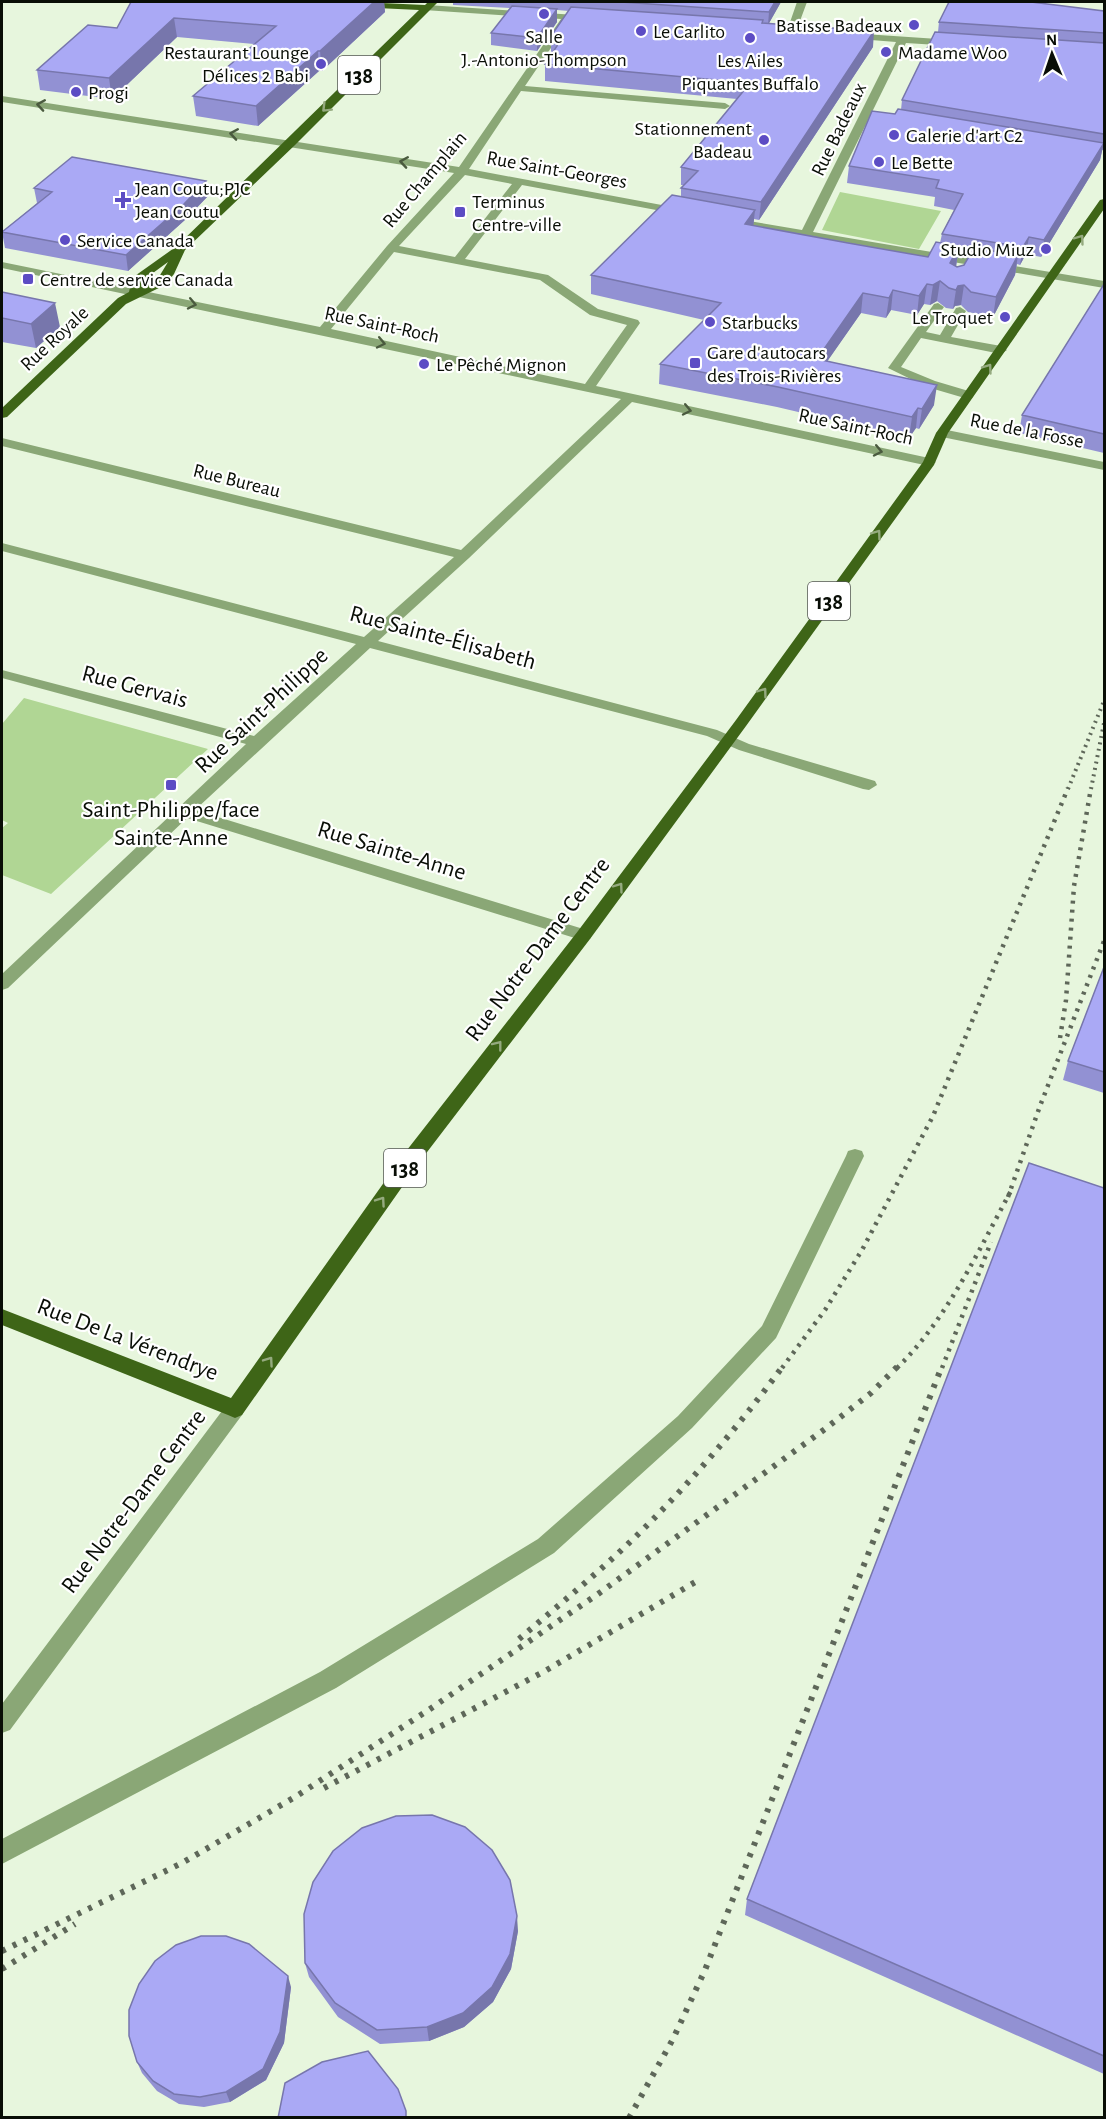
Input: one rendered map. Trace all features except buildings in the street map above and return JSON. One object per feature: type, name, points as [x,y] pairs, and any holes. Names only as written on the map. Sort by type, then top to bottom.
[{"type":"main road","points":[[351,5],[430,5]]},
{"type":"main road","name":"Rue Royale","points":[[135,292],[136,280],[180,248],[291,143],[430,5]]},
{"type":"main road","name":"Rue Notre-Dame Centre","points":[[236,1409],[414,1155],[584,934],[928,462],[942,433],[968,395],[1103,208]]},
{"type":"main road","name":"Rue Royale","points":[[2,414],[135,292],[156,286],[161,282],[180,248]]},
{"type":"main road","name":"Rue De La Vérendrye","points":[[2,1317],[236,1409]]},
{"type":"street","points":[[788,32],[792,29],[802,2]]},
{"type":"street","points":[[430,5],[568,16],[592,15]]},
{"type":"street","name":"Rue Champlain","points":[[324,331],[391,248],[462,171],[568,16]]},
{"type":"street","points":[[776,31],[799,33]]},
{"type":"street","points":[[834,35],[961,44]]},
{"type":"street","name":"Rue Badeaux","points":[[806,234],[902,40]]},
{"type":"street","points":[[518,88],[725,106]]},
{"type":"street","name":"Rue Saint-Georges","points":[[2,99],[462,171],[695,214]]},
{"type":"street","points":[[865,116],[876,117]]},
{"type":"street","points":[[458,260],[519,182]]},
{"type":"street","points":[[719,219],[1104,285]]},
{"type":"street","points":[[391,248],[544,278],[594,312],[634,323],[601,374],[588,388]]},
{"type":"street","points":[[959,275],[968,261]]},
{"type":"street","name":"Rue Saint-Roch","points":[[2,265],[324,331],[928,462]]},
{"type":"street","points":[[938,307],[894,368],[968,395]]},
{"type":"street","points":[[944,339],[960,311]]},
{"type":"street","points":[[918,334],[1000,350]]},
{"type":"street","name":"Rue Saint-Philippe","points":[[2,984],[10,967],[185,812],[257,742],[464,555],[630,397]]},
{"type":"street","name":"Rue de la Fosse","points":[[942,433],[1104,466]]},
{"type":"street","name":"Rue Bureau","points":[[2,442],[464,555]]},
{"type":"street","name":"Rue Sainte-Élisabeth","points":[[2,547],[712,733],[744,747],[869,785]]},
{"type":"street","name":"Rue Gervais","points":[[2,674],[257,742]]},
{"type":"street","name":"Rue Sainte-Anne","points":[[185,812],[584,934]]},
{"type":"street","points":[[2,1852],[328,1680],[546,1546],[685,1422],[769,1332],[855,1156]]},
{"type":"street","name":"Rue Notre-Dame Centre","points":[[2,1722],[236,1409]]},
{"type":"green space","points":[[840,192],[941,211],[919,249],[822,230]]},
{"type":"green space","points":[[24,698],[208,749],[51,894],[2,875],[2,828],[8,823],[2,820],[2,724]]},
{"type":"railway","points":[[1068,789],[1104,701]]},
{"type":"railway","points":[[1091,789],[1104,723]]},
{"type":"railway","points":[[782,1368],[825,1310],[862,1250],[933,1116],[1068,788]]},
{"type":"railway","points":[[1060,1038],[1066,1000],[1074,886],[1091,788]]},
{"type":"railway","points":[[1009,1195],[1040,1106],[1104,941]]},
{"type":"railway","points":[[1009,1195],[1012,1189]]},
{"type":"railway","points":[[897,1368],[932,1328],[947,1306],[1009,1195]]},
{"type":"railway","points":[[942,1368],[991,1242]]},
{"type":"railway","points":[[519,1639],[603,1567],[652,1521],[720,1446],[783,1366]]},
{"type":"railway","points":[[2,1951],[182,1863],[295,1797],[427,1711],[598,1594],[825,1429],[871,1393],[898,1366]]},
{"type":"railway","points":[[629,2118],[673,2039],[705,1970],[942,1366]]},
{"type":"railway","points":[[324,1788],[545,1671],[697,1581]]},
{"type":"railway","points":[[2,1969],[75,1924]]},
{"type":"place","name":"Salle J.-Antonio-Thompson","points":[[544,14]]},
{"type":"place","name":"Batisse Badeaux","points":[[914,25]]},
{"type":"place","name":"Le Carlito","points":[[641,31]]},
{"type":"place","name":"Les Ailes Piquantes Buffalo","points":[[750,38]]},
{"type":"place","name":"Madame Woo","points":[[886,52]]},
{"type":"place","name":"Restaurant Lounge Délices 2 Babi","points":[[321,64]]},
{"type":"place","name":"Progi","points":[[76,92]]},
{"type":"place","name":"Galerie d'art C2","points":[[894,135]]},
{"type":"place","name":"Stationnement Badeau","points":[[764,140]]},
{"type":"place","name":"Le Bette","points":[[879,162]]},
{"type":"place","name":"Jean Coutu;PJC Jean Coutu","points":[[123,200]]},
{"type":"place","name":"Terminus Centre-ville","points":[[460,212]]},
{"type":"place","name":"Service Canada","points":[[65,240]]},
{"type":"place","name":"Studio Miuz","points":[[1046,249]]},
{"type":"place","name":"Centre de service Canada","points":[[28,279]]},
{"type":"place","name":"Le Troquet","points":[[1005,317]]},
{"type":"place","name":"Starbucks","points":[[710,322]]},
{"type":"place","name":"Gare d'autocars des Trois-Rivières","points":[[695,363]]},
{"type":"place","name":"Le Pêché Mignon","points":[[424,364]]},
{"type":"place","name":"Saint-Philippe/face Sainte-Anne","points":[[171,785]]}]
